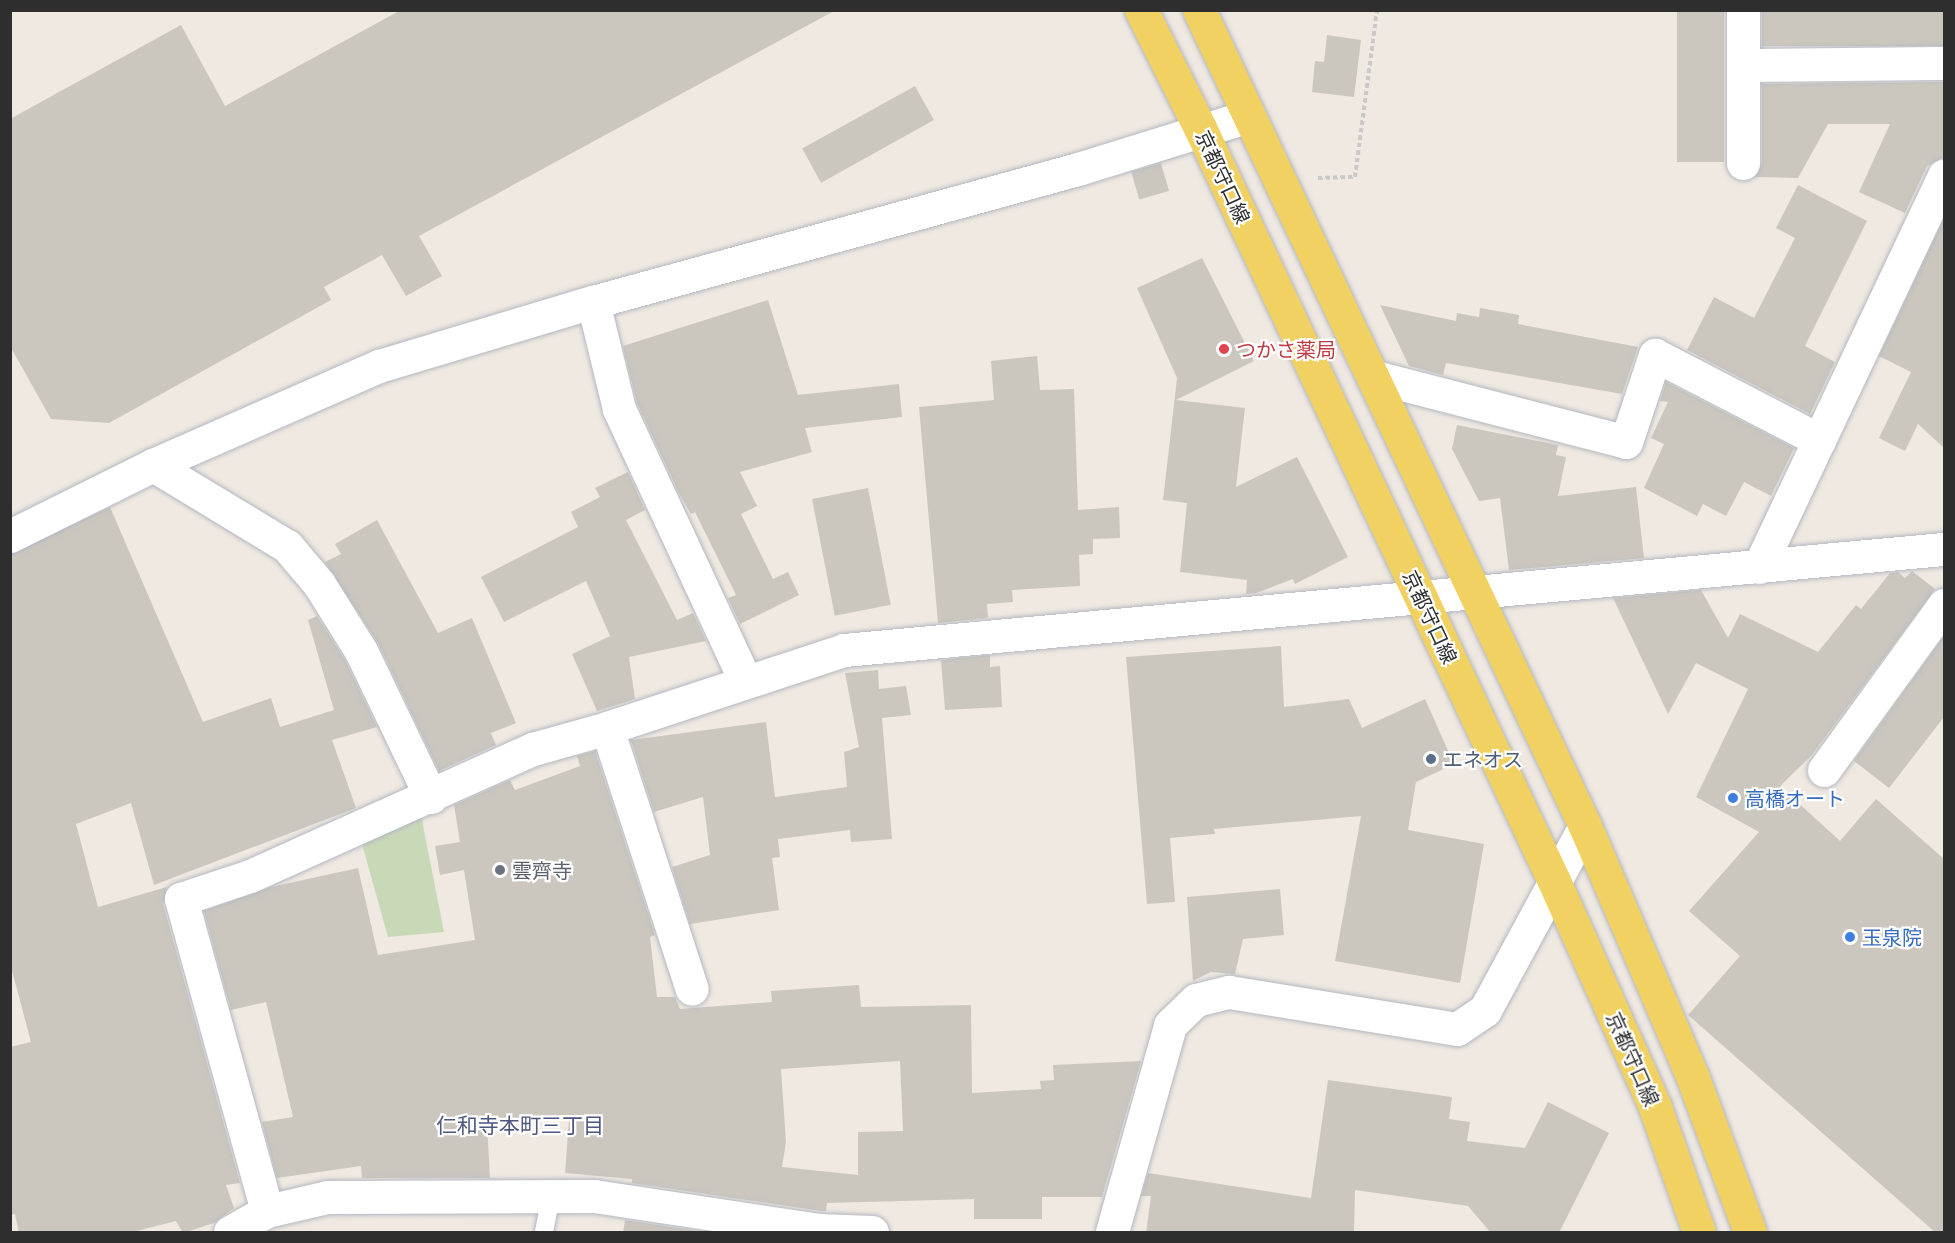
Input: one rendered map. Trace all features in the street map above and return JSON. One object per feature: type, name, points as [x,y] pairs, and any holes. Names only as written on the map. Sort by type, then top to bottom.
[{"type":"main road","name":"京都守口線","points":[[1141,10],[1201,130],[1554,881],[1655,1107],[1699,1233]]},
{"type":"main road","points":[[1199,10],[1375,377],[1585,826],[1693,1078],[1750,1233]]},
{"type":"street","points":[[1743,10],[1743,163]]},
{"type":"street","points":[[1743,64],[1944,63]]},
{"type":"street","points":[[10,536],[153,465],[379,366],[593,302],[1078,169],[1249,116]]},
{"type":"street","points":[[1759,567],[1944,175]]},
{"type":"street","points":[[593,302],[619,409],[745,680]]},
{"type":"street","points":[[1375,377],[1626,442],[1655,355],[1819,440]]},
{"type":"street","points":[[153,465],[286,546],[319,584],[361,651],[431,797]]},
{"type":"street","points":[[267,1211],[182,899],[249,876],[431,797],[533,749],[607,728],[745,680],[844,650],[1944,549]]},
{"type":"street","points":[[1824,770],[1944,605]]},
{"type":"street","points":[[607,728],[693,989]]},
{"type":"street","points":[[1112,1233],[1170,1025],[1196,1000],[1229,992],[1457,1029],[1485,1010],[1585,826]]},
{"type":"street","points":[[230,1233],[267,1211],[327,1197],[551,1196],[594,1196],[819,1230],[872,1233]]},
{"type":"lane","points":[[544,1233],[551,1196]]},
{"type":"path","points":[[1278,176],[1355,177],[1377,10]]},
{"type":"green space","points":[[421,815],[444,932],[388,937],[362,844]]},
{"type":"building","points":[[401,10],[836,10],[419,236],[442,276],[406,296],[382,255],[324,287],[331,300],[109,423],[51,419],[10,346],[10,119],[181,25],[225,106]]},
{"type":"building","points":[[1677,10],[1724,10],[1724,162],[1677,162]]},
{"type":"building","points":[[1762,10],[1944,10],[1944,46],[1762,46]]},
{"type":"building","points":[[1327,35],[1361,40],[1354,97],[1312,92],[1315,61],[1324,62]]},
{"type":"building","points":[[1944,82],[1944,157],[1927,166],[1905,213],[1859,192],[1890,124],[1828,124],[1798,178],[1754,177],[1762,163],[1762,84]]},
{"type":"building","points":[[915,86],[934,120],[821,183],[802,149]]},
{"type":"building","points":[[1161,163],[1169,191],[1139,199],[1131,172]]},
{"type":"building","points":[[1798,185],[1867,221],[1805,346],[1835,362],[1810,414],[1687,350],[1714,297],[1754,318],[1795,238],[1776,228]]},
{"type":"building","points":[[1944,218],[1944,448],[1918,424],[1905,451],[1879,438],[1911,372],[1879,356]]},
{"type":"building","points":[[1202,258],[1254,361],[1176,400],[1245,408],[1236,487],[1297,457],[1348,557],[1295,584],[1293,579],[1256,593],[1246,594],[1247,580],[1180,572],[1187,503],[1163,500],[1177,378],[1137,288]]},
{"type":"building","points":[[768,300],[798,395],[899,384],[902,417],[805,428],[812,452],[740,472],[757,506],[741,514],[773,579],[788,572],[799,595],[740,624],[728,598],[736,595],[695,512],[691,514],[679,493],[637,403],[623,346]]},
{"type":"building","points":[[1380,305],[1456,321],[1457,313],[1479,317],[1480,308],[1519,315],[1518,324],[1638,347],[1622,394],[1446,363],[1443,375],[1409,366]]},
{"type":"building","points":[[1037,356],[1040,390],[1074,389],[1078,510],[1119,507],[1120,538],[1093,539],[1093,554],[1079,555],[1080,586],[1012,590],[1013,602],[987,604],[988,618],[938,623],[919,407],[994,400],[991,361]]},
{"type":"building","points":[[1666,382],[1794,448],[1771,496],[1744,482],[1726,516],[1703,504],[1697,516],[1644,488],[1664,444],[1651,438],[1668,402],[1660,401]]},
{"type":"building","points":[[1457,425],[1558,445],[1556,455],[1566,457],[1558,496],[1636,487],[1644,558],[1509,570],[1500,498],[1479,501],[1452,449]]},
{"type":"building","points":[[628,472],[645,510],[626,520],[677,620],[693,613],[706,641],[629,657],[635,699],[597,711],[572,654],[610,636],[586,581],[504,622],[481,577],[578,527],[571,512],[600,497],[595,488]]},
{"type":"building","points":[[868,488],[891,605],[835,616],[812,499]]},
{"type":"building","points":[[110,507],[203,722],[271,698],[280,727],[334,710],[308,620],[317,616],[345,660],[377,727],[332,740],[356,808],[154,885],[131,803],[76,824],[98,907],[167,887],[163,904],[240,1183],[226,1185],[234,1208],[214,1223],[183,1233],[176,1221],[129,1233],[19,1233],[15,1214],[10,1215],[10,1047],[31,1042],[10,963],[10,554]]},
{"type":"building","points":[[377,520],[438,633],[472,618],[516,723],[491,733],[496,745],[439,771],[378,643],[325,562],[341,554],[335,544]]},
{"type":"building","points":[[1912,571],[1935,589],[1811,756],[1780,786],[1840,841],[1876,799],[1944,859],[1944,1233],[1936,1233],[1688,1015],[1740,956],[1689,911],[1759,832],[1696,797],[1748,689],[1696,663],[1668,714],[1613,598],[1701,590],[1728,638],[1740,614],[1818,652],[1856,605],[1861,609],[1890,573],[1898,572],[1905,578]]},
{"type":"building","points":[[1944,636],[1944,717],[1889,788],[1854,761]]},
{"type":"building","points":[[1281,646],[1284,707],[1349,699],[1362,728],[1425,699],[1454,764],[1416,782],[1408,830],[1484,844],[1460,983],[1335,961],[1361,816],[1214,829],[1215,834],[1170,838],[1175,902],[1147,904],[1126,657]]},
{"type":"building","points":[[990,655],[990,667],[1000,666],[1002,707],[945,710],[941,660]]},
{"type":"building","points":[[878,670],[879,689],[906,686],[911,715],[882,718],[892,839],[851,842],[850,830],[778,839],[780,857],[772,858],[779,910],[690,924],[672,867],[710,855],[703,797],[654,812],[631,740],[766,722],[775,797],[847,787],[844,752],[859,747],[845,673]]},
{"type":"building","points":[[595,751],[655,935],[650,937],[657,997],[675,997],[680,1009],[772,1002],[771,991],[859,985],[861,1007],[971,1005],[972,1093],[1041,1089],[1040,1081],[1054,1080],[1053,1065],[1141,1061],[1102,1197],[1042,1197],[1042,1219],[974,1219],[974,1199],[827,1203],[826,1211],[821,1211],[632,1183],[632,1179],[565,1173],[569,1119],[487,1123],[490,1178],[362,1178],[361,1166],[277,1178],[262,1122],[293,1117],[266,1002],[231,1010],[204,911],[271,887],[358,868],[378,955],[475,940],[464,870],[440,875],[435,846],[460,842],[454,805],[510,780],[515,790],[580,766],[577,756]],"holes":[[[900,1061],[903,1131],[858,1132],[858,1175],[782,1167],[786,1142],[781,1069]]]},
{"type":"building","points":[[1280,889],[1284,935],[1243,939],[1235,974],[1211,972],[1193,981],[1187,897]]},
{"type":"building","points":[[1328,1080],[1452,1097],[1449,1119],[1470,1122],[1467,1141],[1525,1148],[1548,1102],[1609,1133],[1559,1233],[1491,1233],[1468,1206],[1355,1190],[1354,1233],[1146,1233],[1151,1196],[1141,1196],[1148,1173],[1311,1198]]},
{"type":"building","points":[[625,1220],[710,1233],[623,1233]]},
{"type":"place","name":"つかさ薬局","points":[[1224,349]]},
{"type":"place","name":"エネオス","points":[[1431,759]]},
{"type":"place","name":"高橋オート","points":[[1733,798]]},
{"type":"place","name":"雲齊寺","points":[[500,870]]},
{"type":"place","name":"玉泉院","points":[[1850,937]]},
{"type":"district","name":"仁和寺本町三丁目","points":[[520,1125]]}]
